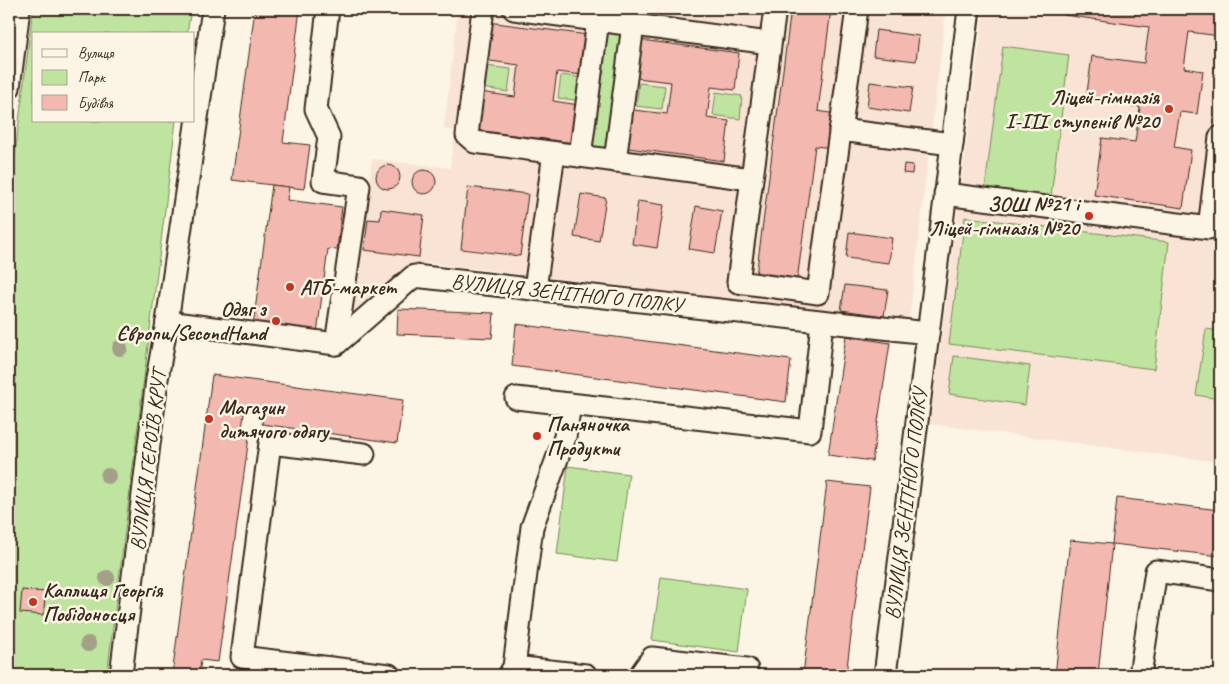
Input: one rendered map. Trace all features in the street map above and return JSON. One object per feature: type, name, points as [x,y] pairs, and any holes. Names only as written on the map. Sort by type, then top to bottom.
[{"type":"street","points":[[9,88],[19,9]]},
{"type":"street","name":"ВУЛИЦЯ ГЕРОЇВ КРУТ","points":[[121,675],[157,379],[213,9]]},
{"type":"street","points":[[167,322],[336,344],[359,186],[323,181],[329,137],[316,109],[328,9]]},
{"type":"street","points":[[483,9],[467,135],[475,142],[751,179]]},
{"type":"street","points":[[514,9],[770,43]]},
{"type":"street","points":[[775,9],[738,282],[818,293],[857,9]]},
{"type":"street","name":"ВУЛИЦЯ ЗЕНІТНОГО ПОЛКУ","points":[[885,675],[968,9]]},
{"type":"street","points":[[580,156],[598,20]]},
{"type":"street","points":[[615,161],[633,25]]},
{"type":"street","points":[[840,130],[952,144]]},
{"type":"street","points":[[945,194],[1209,228],[1220,137]]},
{"type":"street","points":[[535,289],[554,153]]},
{"type":"street","name":"ВУЛИЦЯ ЗЕНІТНОГО ПОЛКУ","points":[[336,344],[414,276],[928,334]]},
{"type":"street","points":[[516,398],[810,431],[822,322]]},
{"type":"street","points":[[570,404],[565,437],[532,527],[512,671],[586,675]]},
{"type":"street","points":[[364,454],[270,443],[242,657],[389,675]]},
{"type":"street","points":[[1140,675],[1156,571],[1220,580]]},
{"type":"street","points":[[640,675],[652,658],[747,669]]},
{"type":"shaded area","points":[[458,9],[946,9],[909,321],[428,263],[404,269],[352,316],[372,159],[450,168],[455,131],[444,129]]},
{"type":"shaded area","name":"ЗОШ №21 і Ліцей-гімназія №20","points":[[984,9],[1220,9],[1220,462],[930,424]]},
{"type":"green space","points":[[33,9],[191,9],[187,32],[32,32],[32,122],[176,122],[107,675],[9,675],[9,202]]},
{"type":"green space","points":[[608,32],[625,34],[609,150],[593,147]]},
{"type":"green space","points":[[1003,46],[1069,55],[1051,196],[985,188]]},
{"type":"green space","points":[[485,66],[511,69],[508,92],[482,88]]},
{"type":"green space","points":[[561,75],[584,78],[582,101],[558,98]]},
{"type":"green space","points":[[639,83],[665,86],[662,109],[636,106]]},
{"type":"green space","points":[[716,92],[742,96],[740,119],[713,115]]},
{"type":"green space","points":[[965,217],[1169,242],[1154,369],[949,344]]},
{"type":"green space","points":[[1206,329],[1220,331],[1220,399],[1196,395]]},
{"type":"green space","points":[[954,356],[1030,366],[1025,405],[949,394]]},
{"type":"green space","points":[[568,466],[629,474],[617,562],[557,554]]},
{"type":"green space","points":[[661,577],[747,589],[739,652],[652,640]]},
{"type":"building","points":[[255,9],[300,9],[283,142],[310,145],[304,189],[232,180]]},
{"type":"building","points":[[791,9],[831,9],[818,111],[836,114],[832,148],[815,146],[797,281],[756,276]]},
{"type":"building","name":"Ліцей-гімназія I-III ступенів №20","points":[[1065,9],[1220,9],[1220,36],[1189,32],[1184,68],[1203,71],[1197,114],[1180,112],[1174,147],[1191,150],[1183,208],[1094,195],[1102,138],[1135,142],[1140,107],[1086,100],[1092,56],[1144,63],[1149,27],[1064,15]]},
{"type":"building","points":[[488,22],[588,35],[583,75],[557,72],[553,101],[579,105],[574,143],[475,130],[480,92],[515,97],[519,65],[483,60]]},
{"type":"building","points":[[876,30],[919,36],[916,61],[873,56]]},
{"type":"building","points":[[641,40],[739,53],[735,90],[711,87],[707,118],[729,121],[724,161],[628,148],[633,110],[667,114],[671,82],[637,78]]},
{"type":"building","points":[[870,82],[913,87],[909,113],[867,107]]},
{"type":"building","points":[[904,164],[913,165],[912,174],[903,173]]},
{"type":"building","points":[[388,165],[393,166],[399,172],[399,182],[393,188],[388,189],[383,188],[377,182],[376,177],[377,172],[383,166]]},
{"type":"building","points":[[424,170],[432,174],[436,182],[432,190],[424,194],[416,190],[412,182],[416,174]]},
{"type":"building","name":"АТБ-маркет","points":[[272,185],[289,187],[287,200],[342,207],[337,250],[328,249],[317,334],[253,325]]},
{"type":"building","points":[[468,187],[528,194],[520,256],[461,249]]},
{"type":"building","points":[[581,194],[606,198],[599,241],[574,237]]},
{"type":"building","points":[[638,201],[664,205],[657,248],[632,244]]},
{"type":"building","points":[[696,206],[722,211],[715,253],[689,249]]},
{"type":"building","points":[[381,209],[424,215],[419,257],[364,250],[368,219],[380,220]]},
{"type":"building","points":[[849,232],[892,238],[889,263],[846,258]]},
{"type":"building","points":[[845,285],[888,290],[884,316],[841,310]]},
{"type":"building","points":[[398,309],[494,313],[492,338],[397,334]]},
{"type":"building","points":[[516,324],[791,360],[786,402],[512,366]]},
{"type":"building","points":[[846,336],[890,343],[872,461],[828,455]]},
{"type":"building","points":[[212,375],[403,400],[397,443],[262,424],[264,409],[245,406],[242,429],[250,430],[218,662],[201,660],[199,675],[172,675]]},
{"type":"building","points":[[827,482],[870,487],[846,675],[803,675]]},
{"type":"building","points":[[1117,498],[1220,510],[1220,556],[1112,544]]},
{"type":"building","points":[[1070,540],[1112,544],[1098,675],[1055,675]]},
{"type":"building","name":"Каплиця Георгія Побідоносця","points":[[22,590],[46,592],[43,615],[20,613]]},
{"type":"place","name":"Ліцей-гімназія I-III ступенів №20","points":[[1169,109]]},
{"type":"place","name":"ЗОШ №21 і Ліцей-гімназія №20","points":[[1089,216]]},
{"type":"place","name":"АТБ-маркет","points":[[290,287]]},
{"type":"place","name":"Одяг з Європи/SecondHand","points":[[276,321]]},
{"type":"place","name":"Магазин дитячого одягу","points":[[209,419]]},
{"type":"place","name":"Паняночка Продукти","points":[[537,436]]},
{"type":"place","name":"Каплиця Георгія Побідоносця","points":[[33,602]]}]
